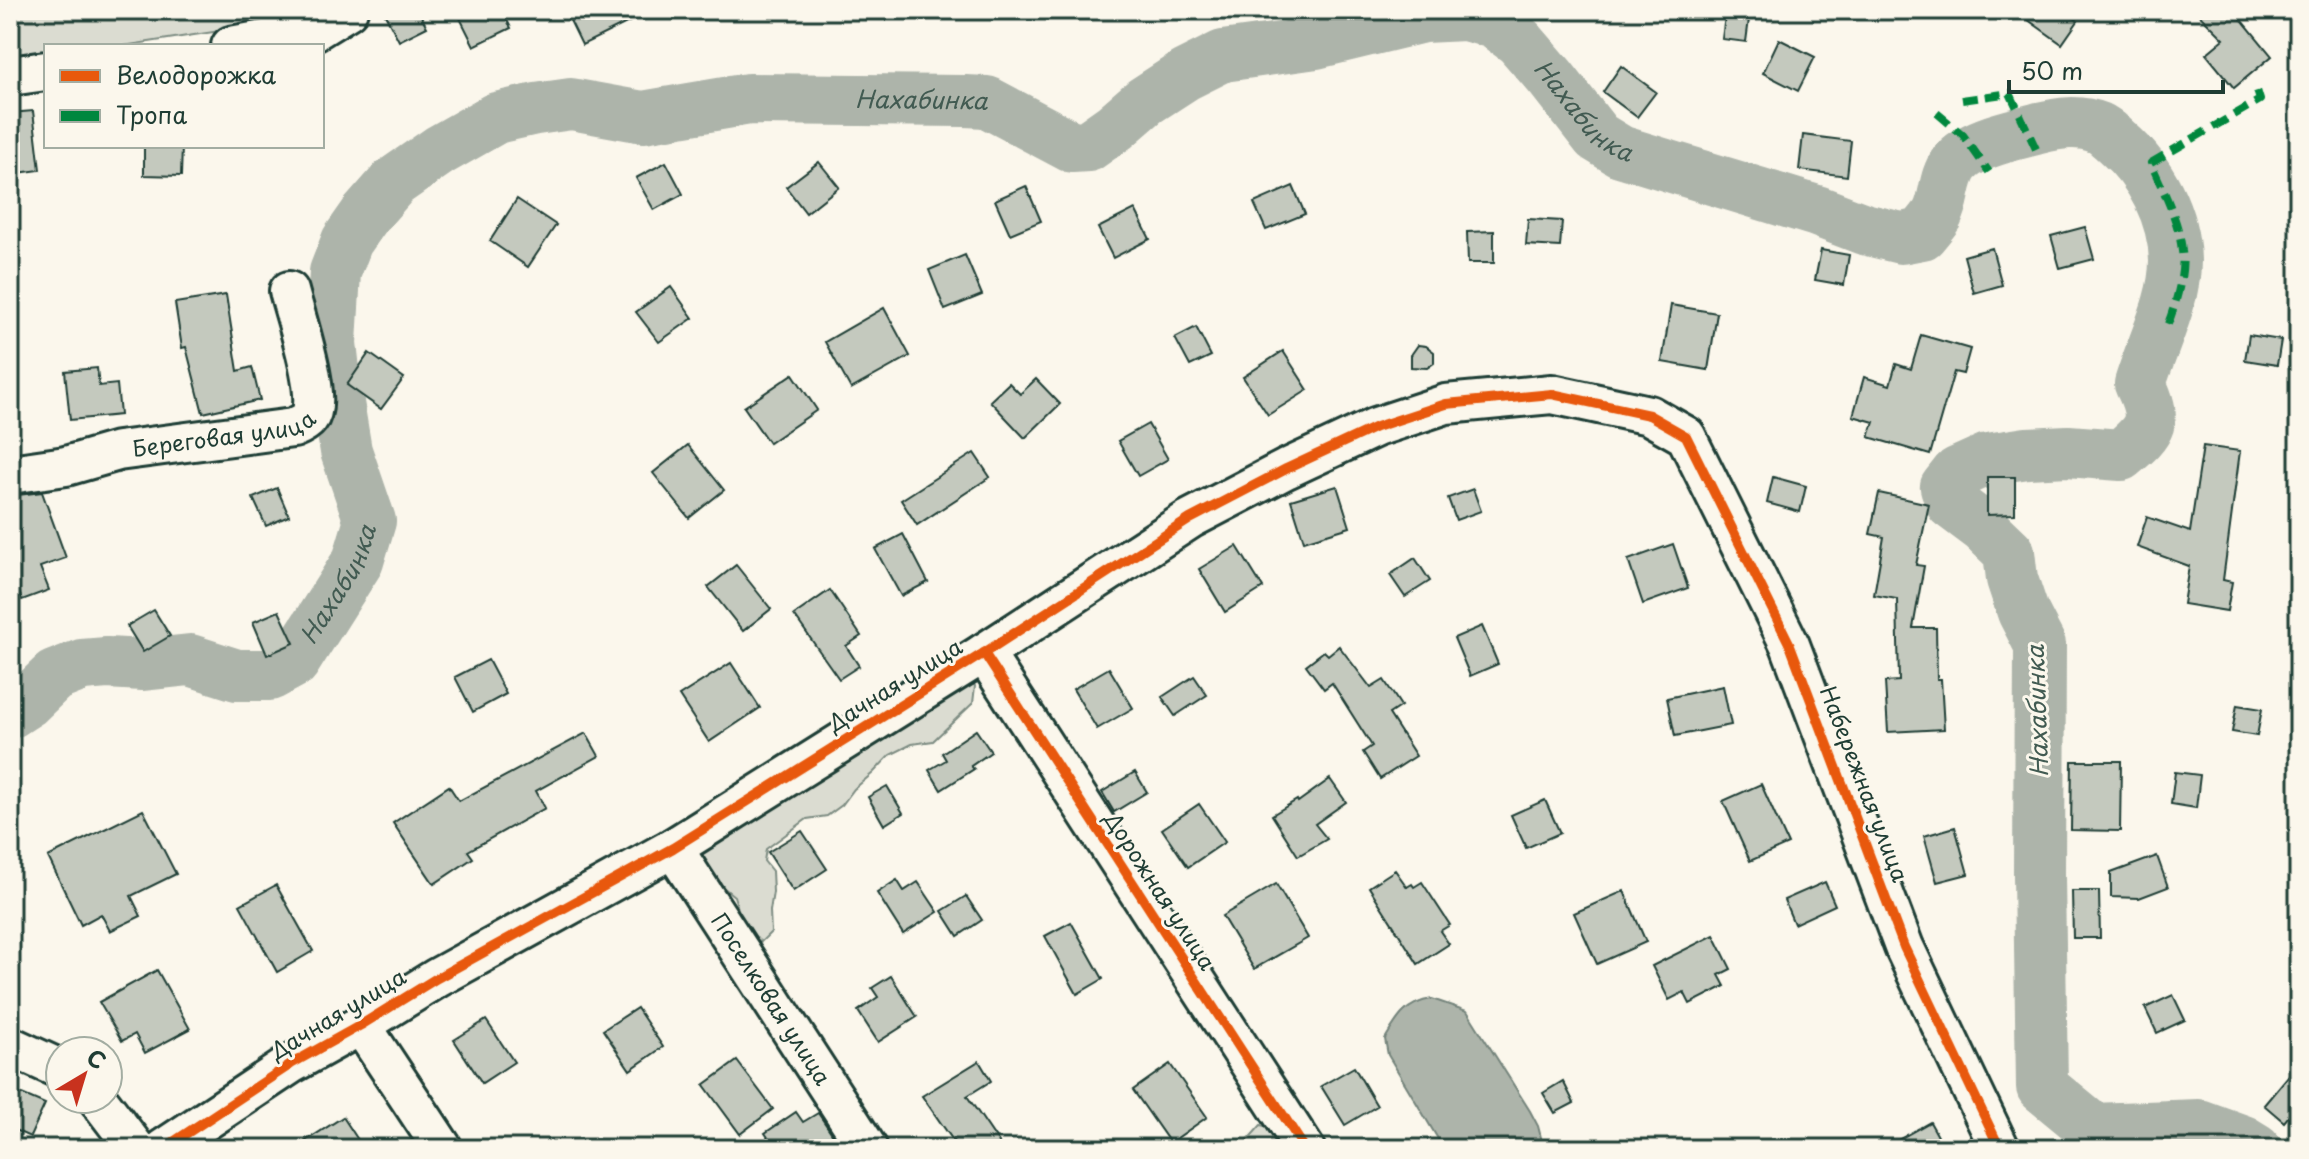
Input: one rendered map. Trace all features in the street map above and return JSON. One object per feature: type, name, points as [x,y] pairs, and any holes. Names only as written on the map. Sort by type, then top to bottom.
[{"type":"street","points":[[242,44],[314,31],[348,10]]},
{"type":"street","points":[[10,76],[44,71]]},
{"type":"street","name":"Береговая улица","points":[[10,474],[66,466],[118,451],[293,428],[309,419],[315,402],[310,370],[289,291]]},
{"type":"street","name":"Дачная улица","points":[[163,1149],[291,1064],[437,978],[673,848],[984,653],[1190,519],[1286,469],[1376,427],[1446,404],[1552,394],[1649,415],[1686,436]]},
{"type":"street","name":"Набережная улица","points":[[1686,436],[1790,645],[1904,947],[2000,1149]]},
{"type":"street","name":"Дорожная улица","points":[[984,653],[1305,1149]]},
{"type":"street","name":"Поселковая улица","points":[[673,848],[868,1149]]},
{"type":"street","points":[[361,1025],[443,1149]]},
{"type":"street","points":[[10,1046],[44,1062]]},
{"type":"street","points":[[110,1115],[136,1149]]},
{"type":"shaded area","points":[[10,10],[312,10],[297,19],[136,44],[44,44],[44,58],[10,63]]},
{"type":"shaded area","points":[[966,676],[975,686],[973,703],[933,741],[912,744],[890,755],[854,789],[842,805],[827,816],[807,819],[766,849],[764,861],[772,871],[771,932],[761,942],[744,928],[734,896],[701,869],[697,849],[714,832],[735,833],[756,813]]},
{"type":"shaded area","points":[[1432,999],[1467,1011],[1530,1111],[1544,1149],[1444,1149],[1388,1055],[1385,1039],[1404,1012]]},
{"type":"shaded area","points":[[1261,1125],[1279,1130],[1294,1149],[1242,1149]]},
{"type":"building","points":[[383,10],[418,10],[427,27],[399,41]]},
{"type":"building","points":[[456,10],[502,10],[511,28],[474,46]]},
{"type":"building","points":[[565,10],[653,10],[582,45]]},
{"type":"building","points":[[2014,10],[2064,10],[2078,21],[2062,44]]},
{"type":"building","points":[[2195,10],[2234,10],[2272,56],[2234,88],[2206,54],[2224,39]]},
{"type":"building","points":[[1725,16],[1749,19],[1746,42],[1722,39]]},
{"type":"building","points":[[1779,39],[1815,57],[1798,91],[1763,73]]},
{"type":"building","points":[[1621,66],[1656,92],[1637,117],[1603,92]]},
{"type":"building","points":[[33,111],[40,170],[10,174],[10,113]]},
{"type":"building","points":[[1803,135],[1851,141],[1847,176],[1799,170]]},
{"type":"building","points":[[144,148],[182,148],[181,176],[144,175]]},
{"type":"building","points":[[666,162],[683,194],[654,210],[636,178]]},
{"type":"building","points":[[819,162],[839,187],[806,213],[786,187]]},
{"type":"building","points":[[1026,186],[1041,221],[1010,234],[995,200]]},
{"type":"building","points":[[1293,186],[1305,214],[1266,230],[1254,203]]},
{"type":"building","points":[[517,199],[556,225],[528,267],[490,241]]},
{"type":"building","points":[[1135,209],[1150,239],[1113,258],[1098,228]]},
{"type":"building","points":[[1528,219],[1562,221],[1560,247],[1526,245]]},
{"type":"building","points":[[2085,227],[2094,259],[2060,268],[2051,236]]},
{"type":"building","points":[[1494,231],[1494,263],[1468,263],[1467,232]]},
{"type":"building","points":[[1992,248],[2002,285],[1974,293],[1964,256]]},
{"type":"building","points":[[1821,250],[1849,255],[1844,285],[1815,280]]},
{"type":"building","points":[[965,255],[982,295],[945,310],[929,270]]},
{"type":"building","points":[[671,287],[693,318],[659,342],[636,312]]},
{"type":"building","points":[[226,295],[238,371],[252,367],[260,400],[203,413],[186,347],[182,348],[175,303]]},
{"type":"building","points":[[1671,305],[1717,313],[1708,370],[1662,362]]},
{"type":"building","points":[[884,308],[910,356],[851,389],[825,342]]},
{"type":"building","points":[[1196,327],[1211,356],[1190,366],[1175,338]]},
{"type":"building","points":[[1921,335],[1970,349],[1963,374],[1954,372],[1930,455],[1869,437],[1874,422],[1853,416],[1864,377],[1890,385],[1896,364],[1911,369]]},
{"type":"building","points":[[2249,335],[2281,340],[2277,365],[2245,360]]},
{"type":"building","points":[[1418,345],[1434,352],[1434,363],[1427,368],[1411,367],[1411,355]]},
{"type":"building","points":[[1283,351],[1308,390],[1268,415],[1243,377]]},
{"type":"building","points":[[369,353],[404,378],[381,409],[347,385]]},
{"type":"building","points":[[97,368],[99,386],[117,384],[120,415],[70,420],[65,371]]},
{"type":"building","points":[[793,374],[817,410],[769,443],[744,407]]},
{"type":"building","points":[[1036,379],[1060,404],[1025,438],[990,401],[1009,383],[1020,394]]},
{"type":"building","points":[[1148,424],[1168,459],[1138,476],[1118,441]]},
{"type":"building","points":[[688,445],[724,490],[689,518],[653,473]]},
{"type":"building","points":[[2203,446],[2240,451],[2223,580],[2232,582],[2227,611],[2183,604],[2189,566],[2137,547],[2147,517],[2190,532]]},
{"type":"building","points":[[974,453],[990,477],[917,525],[901,500]]},
{"type":"building","points":[[1773,477],[1806,486],[1800,512],[1767,503]]},
{"type":"building","points":[[1987,477],[2015,477],[2015,514],[1987,515]]},
{"type":"building","points":[[1337,486],[1350,527],[1304,541],[1291,500]]},
{"type":"building","points":[[277,488],[289,516],[266,526],[253,498]]},
{"type":"building","points":[[1473,489],[1481,511],[1456,520],[1448,498]]},
{"type":"building","points":[[42,492],[66,558],[40,567],[49,590],[22,600],[15,580],[10,582],[10,496]]},
{"type":"building","points":[[1879,493],[1929,504],[1916,565],[1924,566],[1913,628],[1936,628],[1937,679],[1941,679],[1944,729],[1888,732],[1885,682],[1899,681],[1897,599],[1874,595],[1884,537],[1870,534]]},
{"type":"building","points":[[903,534],[928,582],[901,596],[875,549]]},
{"type":"building","points":[[1673,544],[1688,588],[1643,604],[1628,560]]},
{"type":"building","points":[[1237,546],[1263,588],[1225,612],[1199,569]]},
{"type":"building","points":[[1415,558],[1430,581],[1405,597],[1390,575]]},
{"type":"building","points":[[736,565],[771,609],[743,631],[708,587]]},
{"type":"building","points":[[830,590],[861,636],[846,646],[859,666],[839,679],[794,615]]},
{"type":"building","points":[[154,610],[170,636],[143,652],[127,626]]},
{"type":"building","points":[[279,611],[294,643],[267,655],[253,622]]},
{"type":"building","points":[[1482,626],[1498,664],[1470,676],[1454,638]]},
{"type":"building","points":[[1339,646],[1371,688],[1384,680],[1401,706],[1389,714],[1416,756],[1380,779],[1363,752],[1372,746],[1332,683],[1324,689],[1306,665],[1324,651],[1328,655]]},
{"type":"building","points":[[488,660],[506,694],[473,712],[455,677]]},
{"type":"building","points":[[731,663],[760,708],[709,742],[679,696]]},
{"type":"building","points":[[1109,668],[1133,708],[1097,729],[1073,689]]},
{"type":"building","points":[[1194,676],[1207,695],[1175,716],[1162,697]]},
{"type":"building","points":[[1723,686],[1731,725],[1675,736],[1667,698]]},
{"type":"building","points":[[2237,705],[2262,709],[2257,736],[2232,732]]},
{"type":"building","points":[[976,730],[991,752],[971,766],[974,769],[941,790],[929,770],[946,760],[942,753]]},
{"type":"building","points":[[586,733],[599,756],[536,791],[545,808],[468,851],[473,858],[434,884],[393,823],[449,786],[459,801]]},
{"type":"building","points":[[2072,761],[2121,761],[2120,831],[2071,830]]},
{"type":"building","points":[[1135,772],[1147,792],[1114,812],[1102,792]]},
{"type":"building","points":[[2175,772],[2200,775],[2196,808],[2171,804]]},
{"type":"building","points":[[1330,779],[1346,802],[1315,824],[1327,839],[1298,856],[1272,815],[1298,802]]},
{"type":"building","points":[[1761,784],[1788,844],[1750,861],[1723,801]]},
{"type":"building","points":[[887,786],[903,813],[884,825],[868,797]]},
{"type":"building","points":[[1545,800],[1560,833],[1526,848],[1511,815]]},
{"type":"building","points":[[1199,804],[1225,842],[1188,867],[1162,829]]},
{"type":"building","points":[[143,810],[176,874],[131,896],[141,916],[110,931],[101,914],[81,925],[48,857]]},
{"type":"building","points":[[1955,827],[1968,874],[1937,882],[1924,836]]},
{"type":"building","points":[[802,831],[827,869],[793,891],[768,852]]},
{"type":"building","points":[[2157,856],[2168,887],[2139,898],[2111,897],[2111,873]]},
{"type":"building","points":[[1395,870],[1407,887],[1422,882],[1450,925],[1440,931],[1449,944],[1418,964],[1369,887]]},
{"type":"building","points":[[897,880],[904,891],[918,882],[938,912],[903,934],[877,893]]},
{"type":"building","points":[[1825,882],[1835,905],[1794,924],[1784,900]]},
{"type":"building","points":[[1276,884],[1308,938],[1254,969],[1222,916]]},
{"type":"building","points":[[276,885],[313,951],[277,972],[240,905]]},
{"type":"building","points":[[1624,891],[1646,942],[1597,964],[1574,913]]},
{"type":"building","points":[[2072,891],[2099,891],[2100,938],[2073,938]]},
{"type":"building","points":[[966,896],[982,920],[958,936],[942,911]]},
{"type":"building","points":[[1071,922],[1103,979],[1077,994],[1045,936]]},
{"type":"building","points":[[1714,935],[1731,969],[1719,975],[1725,986],[1690,1004],[1684,992],[1669,1000],[1652,966]]},
{"type":"building","points":[[157,970],[190,1029],[145,1053],[135,1034],[124,1040],[124,1035],[118,1035],[99,1002]]},
{"type":"building","points":[[891,976],[917,1017],[878,1042],[858,1011],[878,997],[872,988]]},
{"type":"building","points":[[2173,995],[2185,1020],[2157,1033],[2145,1008]]},
{"type":"building","points":[[637,1008],[663,1047],[630,1070],[603,1030]]},
{"type":"building","points":[[486,1020],[514,1062],[482,1083],[454,1040]]},
{"type":"building","points":[[737,1061],[773,1109],[740,1134],[704,1085]]},
{"type":"building","points":[[979,1061],[991,1081],[967,1096],[1003,1149],[959,1149],[922,1096]]},
{"type":"building","points":[[2299,1063],[2299,1104],[2284,1122],[2264,1105]]},
{"type":"building","points":[[1170,1064],[1207,1117],[1170,1143],[1133,1090]]},
{"type":"building","points":[[1354,1067],[1377,1106],[1345,1125],[1321,1086]]},
{"type":"building","points":[[1563,1081],[1574,1103],[1555,1113],[1543,1093]]},
{"type":"building","points":[[10,1089],[44,1104],[30,1137],[10,1128]]},
{"type":"building","points":[[796,1112],[803,1122],[818,1113],[835,1138],[818,1149],[776,1149],[765,1133]]},
{"type":"building","points":[[343,1117],[364,1149],[293,1149]]},
{"type":"building","points":[[1930,1122],[1945,1149],[1882,1149]]},
{"type":"waterway","points":[[1514,10],[1597,137]]},
{"type":"waterway","name":"Нахабинка","points":[[10,713],[27,702],[54,676],[82,665],[143,665],[190,660],[237,675],[270,675],[294,662],[358,561],[370,521],[346,451],[337,397],[331,343],[335,272],[347,241],[394,182],[440,150],[496,118],[571,104],[643,117],[749,99],[987,102],[1072,147],[1088,146],[1145,101],[1185,75],[1223,56],[1316,43],[1423,17],[1465,15],[1494,23],[1519,41],[1597,137],[1620,151],[1901,238],[1922,234],[1937,215],[1951,169],[1962,156],[1994,140],[2046,126],[2084,124],[2107,133],[2141,167],[2165,212],[2174,244],[2171,292],[2140,384],[2149,407],[2148,424],[2139,439],[2121,455],[2068,451],[1988,459],[1957,473],[1946,487],[1952,504],[2009,552],[2012,579],[2023,612],[2040,645],[2042,1087],[2093,1129],[2199,1125],[2256,1149]]},
{"type":"marked path","points":[[2168,324],[2177,297],[2183,260],[2174,217],[2151,163],[2260,100],[2255,84]]},
{"type":"marked path","points":[[1962,100],[2010,93],[2036,149]]},
{"type":"marked path","points":[[1937,113],[1963,135],[1989,172]]},
{"type":"cycle path","points":[[163,1149],[291,1064],[437,978],[673,848],[984,653],[1190,519],[1376,427],[1446,404],[1552,394],[1649,415],[1686,436],[1790,645],[1904,947],[2000,1149]]},
{"type":"cycle path","points":[[984,653],[1305,1149]]}]
